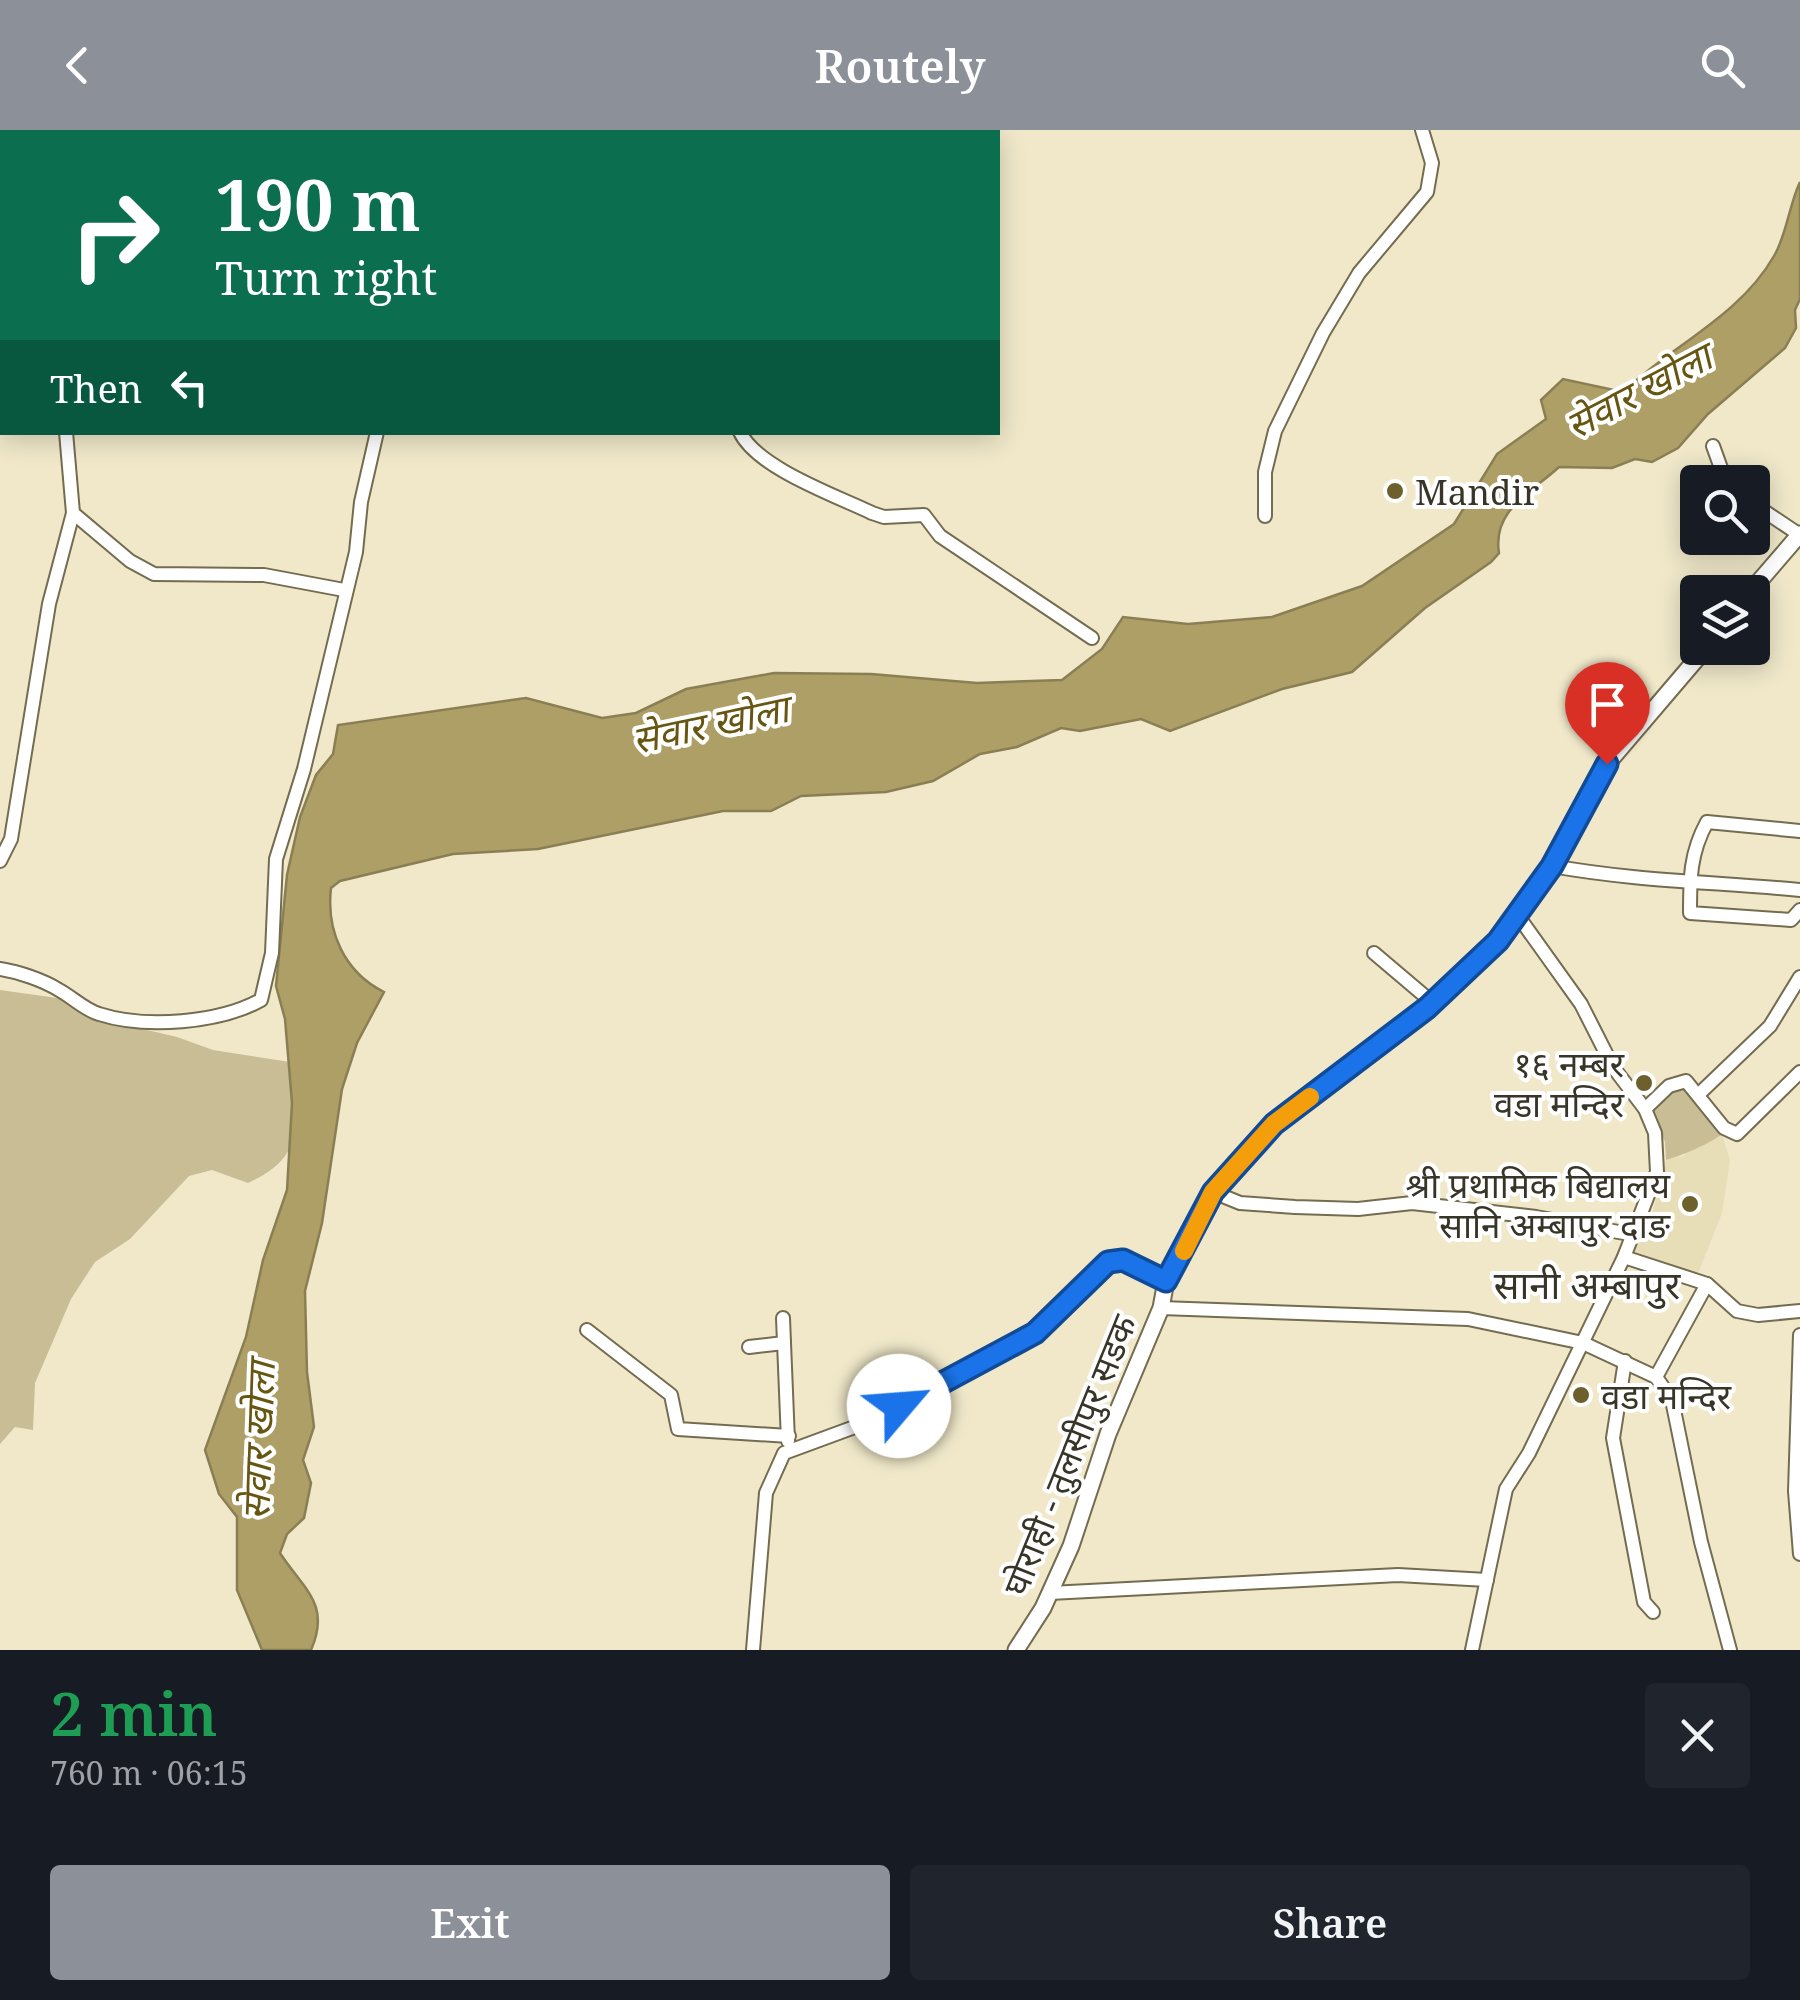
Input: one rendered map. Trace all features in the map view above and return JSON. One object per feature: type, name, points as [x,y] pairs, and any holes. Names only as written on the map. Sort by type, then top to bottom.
[{"type":"main road","points":[[1765,575],[1800,534]]},
{"type":"main road","name":"घोराही - तुलसीपुर सडक","points":[[1016,1650],[1050,1594],[1108,1434],[1161,1308],[1166,1281],[1213,1192],[1274,1124],[1433,1003],[1518,916],[1552,866],[1607,764],[1691,665]]},
{"type":"street","points":[[1265,516],[1266,472],[1275,431],[1323,333],[1359,274],[1427,192],[1432,163],[1422,130]]},
{"type":"street","points":[[0,860],[11,839],[48,604],[72,513],[66,435]]},
{"type":"street","points":[[0,969],[55,987],[96,1014],[140,1021],[190,1019],[245,1009],[261,1000],[272,953],[276,859],[304,769],[377,435]]},
{"type":"street","points":[[742,435],[751,448],[797,478],[872,514],[884,518],[924,515],[940,536],[1042,609],[1092,638]]},
{"type":"street","points":[[1713,446],[1720,465]]},
{"type":"street","points":[[72,513],[130,562],[154,574],[264,575],[344,590]]},
{"type":"street","points":[[1770,515],[1800,534]]},
{"type":"street","points":[[1800,831],[1707,822],[1692,849],[1690,913],[1791,920],[1800,910]]},
{"type":"street","points":[[1552,866],[1648,881],[1690,880],[1800,890]]},
{"type":"street","points":[[1472,1650],[1506,1489],[1529,1453],[1583,1343],[1634,1235],[1658,1172],[1655,1132],[1645,1109],[1613,1067],[1580,1004],[1518,916]]},
{"type":"street","points":[[1374,952],[1433,1003]]},
{"type":"street","points":[[1700,1094],[1770,1026],[1800,977]]},
{"type":"street","points":[[1645,1109],[1680,1080],[1700,1094],[1724,1128],[1737,1134],[1800,1072]]},
{"type":"street","points":[[1213,1192],[1240,1203],[1295,1207],[1358,1209],[1412,1203],[1536,1217],[1634,1235]]},
{"type":"street","points":[[1624,1257],[1707,1284],[1737,1310],[1758,1315],[1800,1311]]},
{"type":"street","points":[[784,1453],[860,1425],[1007,1350],[1035,1333],[1114,1260],[1166,1281]]},
{"type":"street","points":[[1656,1377],[1707,1284]]},
{"type":"street","points":[[1161,1308],[1468,1320],[1583,1343],[1656,1377],[1672,1400],[1701,1542],[1730,1650]]},
{"type":"street","points":[[753,1650],[766,1493],[789,1436],[783,1318]]},
{"type":"street","points":[[587,1330],[671,1395],[678,1429],[789,1436]]},
{"type":"street","points":[[1800,1335],[1794,1492],[1800,1554]]},
{"type":"street","points":[[750,1347],[784,1344]]},
{"type":"street","points":[[1625,1361],[1613,1438],[1644,1602],[1654,1612]]},
{"type":"street","points":[[1050,1594],[1398,1576],[1486,1580]]},
{"type":"shaded area","points":[[0,990],[64,999],[96,1018],[177,1037],[213,1050],[290,1062],[295,1119],[290,1148],[268,1172],[248,1183],[212,1170],[189,1176],[130,1239],[95,1262],[71,1299],[35,1383],[33,1430],[15,1427],[0,1444]]},
{"type":"shaded area","points":[[1684,1087],[1722,1134],[1666,1160],[1665,1142],[1651,1108],[1672,1089]]},
{"type":"shaded area","name":"श्री प्रथामिक बिद्यालय सानि अम्बापुर दाङ","points":[[1722,1134],[1730,1160],[1722,1213],[1699,1271],[1693,1275],[1631,1253],[1653,1211],[1666,1160],[1683,1156],[1701,1141]]},
{"type":"water","name":"सेवार खोला","points":[[1800,182],[1800,299],[1795,310],[1796,328],[1785,348],[1708,414],[1678,448],[1652,462],[1635,459],[1612,468],[1559,467],[1508,514],[1498,538],[1499,553],[1491,562],[1425,608],[1352,672],[1282,689],[1170,731],[1141,719],[1080,731],[1061,728],[1017,747],[980,754],[933,781],[886,792],[801,796],[771,811],[723,811],[538,849],[453,854],[340,881],[331,888],[332,920],[341,949],[358,973],[384,992],[357,1043],[342,1089],[322,1223],[305,1291],[307,1372],[314,1427],[303,1460],[311,1483],[304,1518],[287,1534],[280,1553],[312,1598],[318,1621],[316,1634],[311,1650],[262,1650],[237,1590],[237,1517],[219,1494],[205,1450],[246,1337],[263,1260],[287,1190],[292,1103],[285,1019],[276,986],[287,875],[300,817],[316,775],[333,754],[338,725],[526,698],[602,718],[636,713],[686,689],[774,673],[871,674],[977,683],[1062,680],[1102,649],[1123,617],[1188,624],[1272,617],[1362,586],[1454,524],[1497,454],[1546,419],[1541,400],[1563,379],[1623,392],[1743,296],[1774,256]]},
{"type":"slow traffic","points":[[1184,1251],[1213,1192],[1274,1124],[1310,1097]]},
{"type":"place","name":"Mandir","points":[[1395,491]]},
{"type":"place","name":"१६ नम्बर वडा मन्दिर","points":[[1644,1083]]},
{"type":"place","name":"श्री प्रथामिक बिद्यालय सानि अम्बापुर दाङ","points":[[1690,1204]]},
{"type":"place","name":"वडा मन्दिर","points":[[1581,1395]]},
{"type":"district","name":"सानी अम्बापुर","points":[[1587,1284]]},
{"type":"route","points":[[899,1406],[1035,1333],[1108,1262],[1123,1260],[1166,1281],[1213,1192],[1274,1124],[1427,1008],[1498,941],[1552,866],[1607,764]]}]
